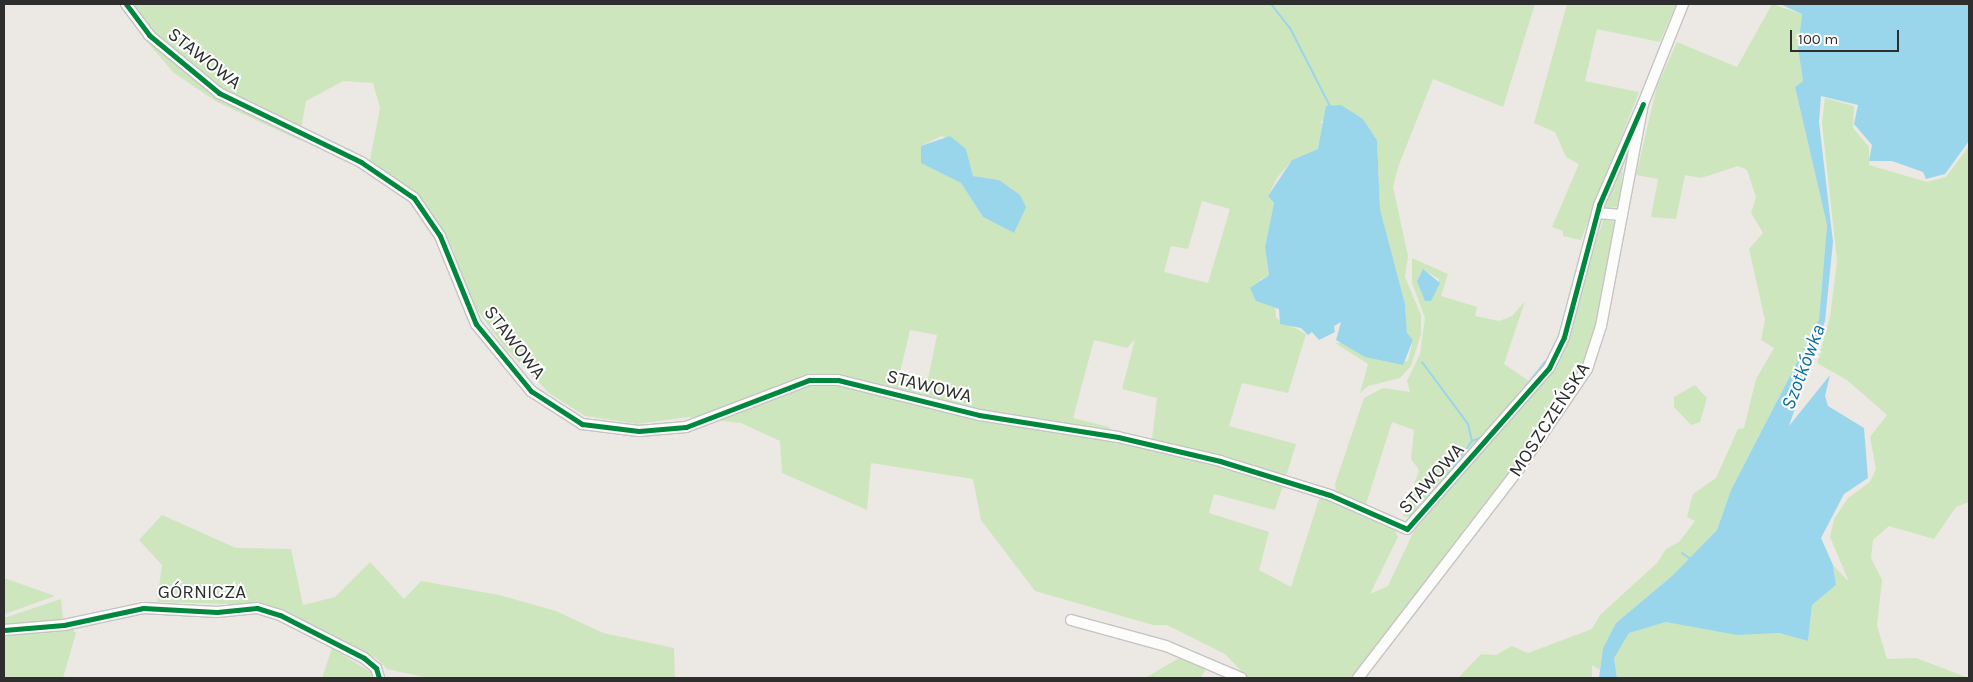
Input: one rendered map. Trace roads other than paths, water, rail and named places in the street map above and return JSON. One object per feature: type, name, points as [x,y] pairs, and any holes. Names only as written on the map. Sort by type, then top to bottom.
[{"type":"street","name":"STAWOWA","points":[[126,4],[149,35],[219,93],[361,162],[414,198],[440,236],[476,324],[510,368],[564,416],[604,430],[686,427],[809,380],[838,380],[978,415],[1118,437],[1220,461],[1330,495],[1406,529],[1548,368],[1564,336],[1597,213],[1642,104]]},
{"type":"street","name":"MOSZCZEŃSKA","points":[[1358,678],[1580,382],[1597,342],[1642,104],[1683,4]]},
{"type":"street","points":[[1597,213],[1621,215]]},
{"type":"street","name":"GÓRNICZA","points":[[4,630],[64,626],[143,608],[217,612],[257,608],[280,614],[364,658],[376,668],[379,678]]},
{"type":"street","points":[[1071,620],[1166,646],[1241,678]]},
{"type":"water","name":"Szotkówka","points":[[1780,4],[1969,4],[1969,141],[1945,174],[1926,179],[1923,172],[1892,161],[1869,161],[1872,145],[1854,124],[1858,105],[1821,96],[1819,122],[1833,242],[1825,321],[1789,426],[1830,375],[1825,396],[1828,406],[1864,428],[1868,478],[1844,494],[1821,538],[1833,565],[1836,585],[1812,605],[1808,641],[1779,633],[1737,635],[1666,622],[1629,633],[1614,658],[1617,678],[1599,678],[1603,648],[1616,623],[1672,576],[1717,530],[1731,490],[1819,320],[1827,225],[1795,87],[1803,81],[1798,48],[1802,14]]},
{"type":"water","points":[[1341,105],[1363,119],[1377,140],[1380,209],[1405,304],[1407,333],[1413,340],[1403,365],[1365,357],[1336,340],[1341,322],[1334,326],[1335,332],[1319,340],[1312,332],[1308,335],[1301,328],[1280,324],[1279,309],[1256,301],[1250,288],[1269,275],[1265,247],[1274,203],[1268,196],[1292,160],[1318,149],[1326,106]]},
{"type":"water","points":[[950,136],[966,149],[973,176],[999,180],[1020,195],[1026,207],[1014,233],[983,217],[961,183],[921,163],[921,146]]},
{"type":"water","points":[[1423,269],[1440,283],[1431,301],[1425,301],[1417,281]]},
{"type":"waterway","points":[[1271,4],[1290,28],[1330,106]]},
{"type":"waterway","points":[[1422,362],[1468,424],[1472,441],[1482,437]]},
{"type":"waterway","points":[[1526,386],[1545,362]]},
{"type":"waterway","points":[[1445,479],[1472,441]]},
{"type":"waterway","points":[[1682,553],[1689,558]]}]
